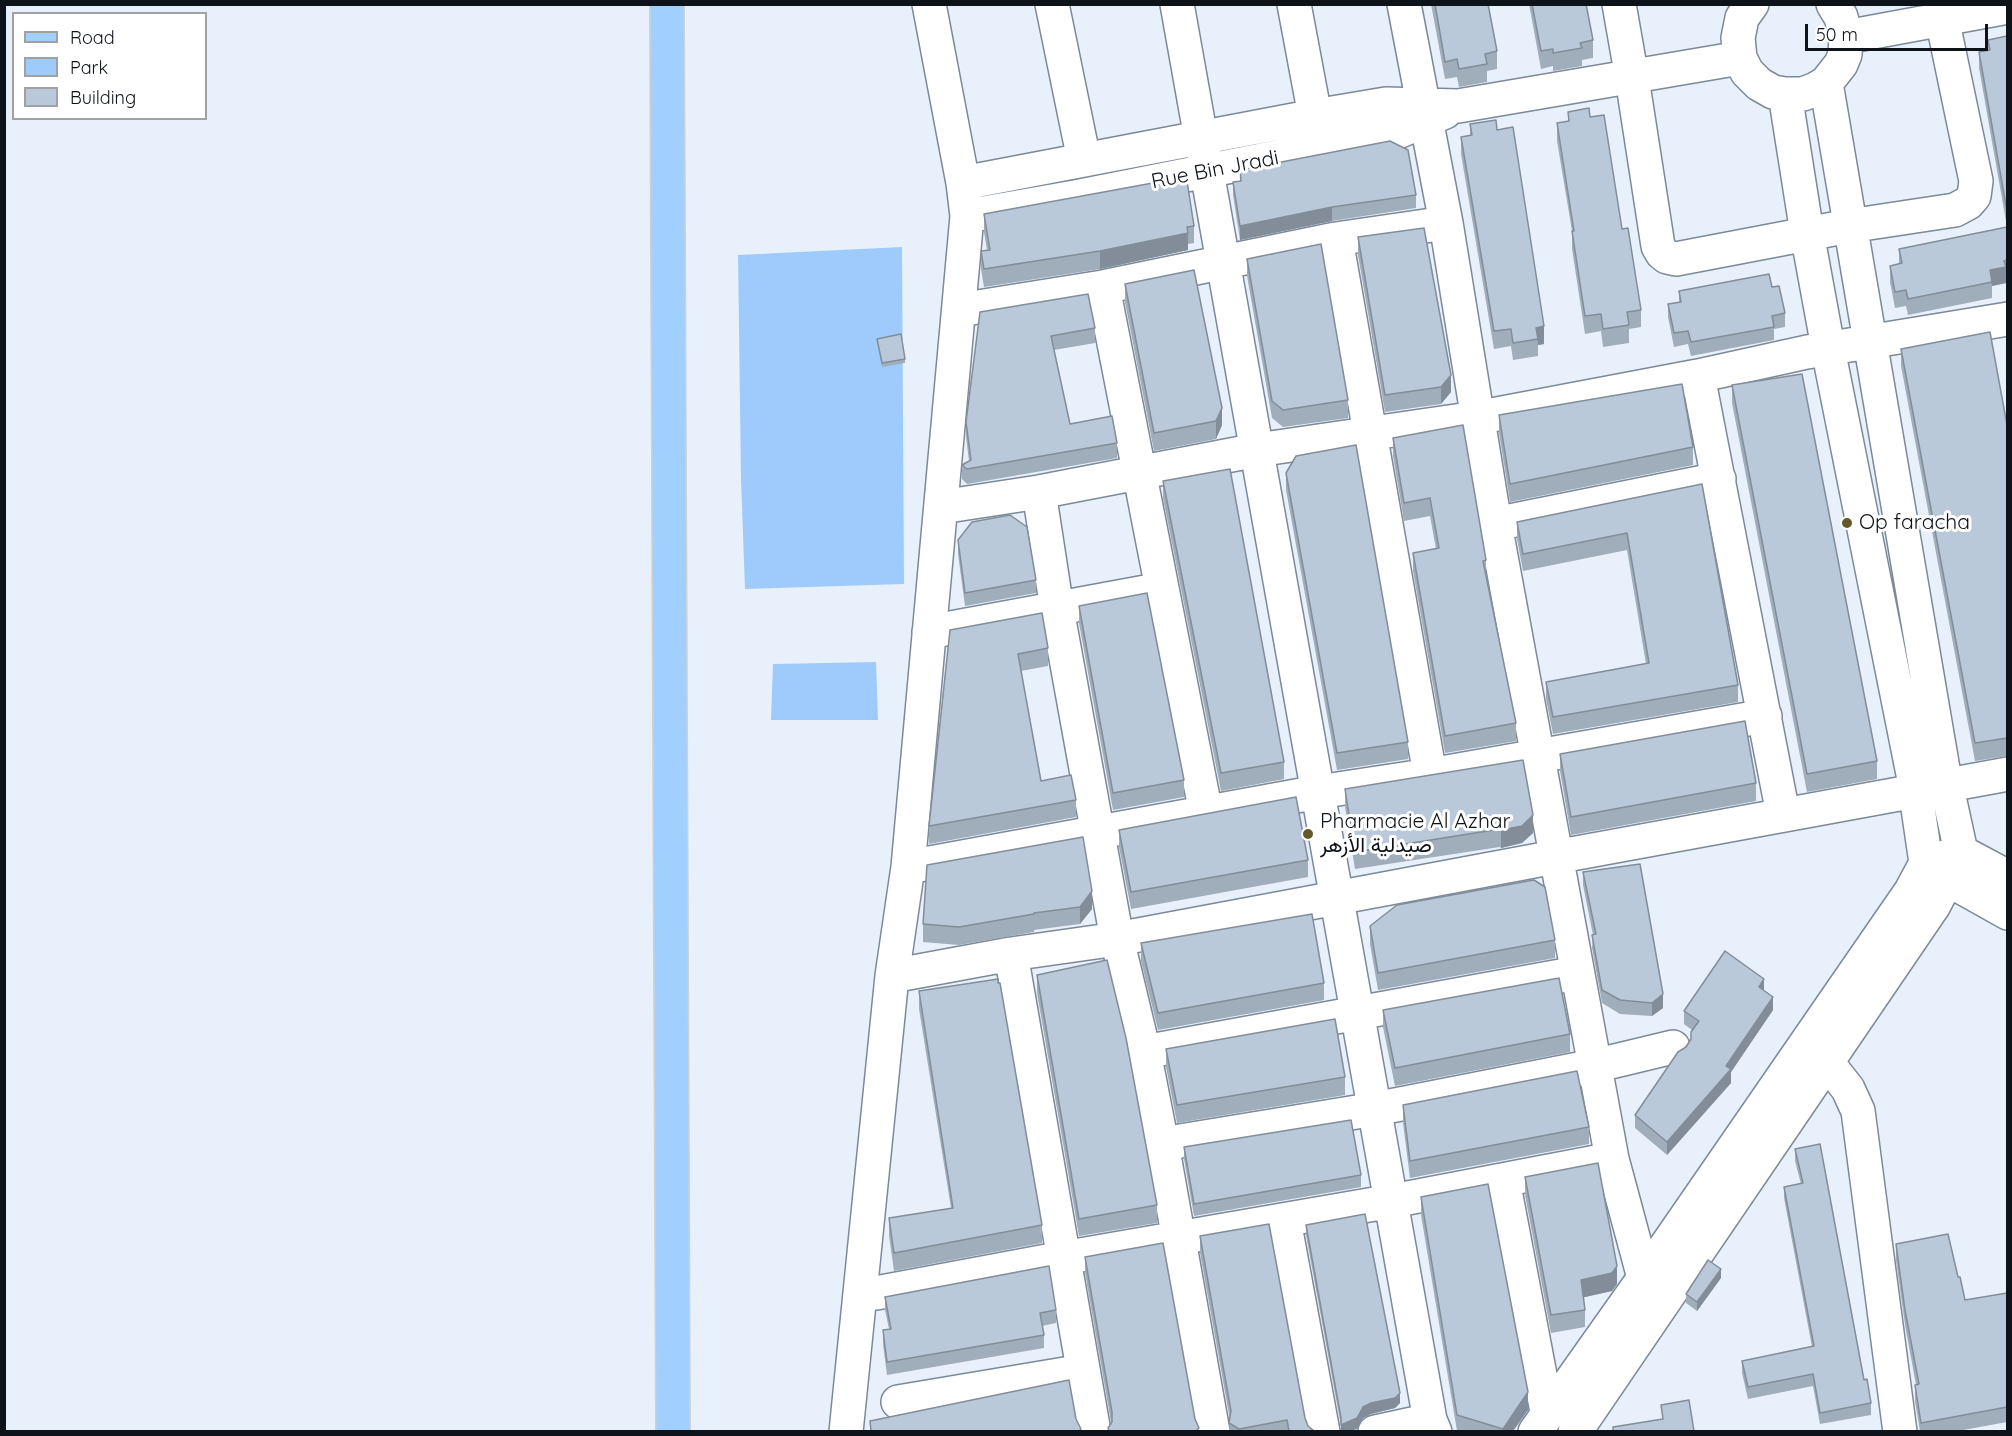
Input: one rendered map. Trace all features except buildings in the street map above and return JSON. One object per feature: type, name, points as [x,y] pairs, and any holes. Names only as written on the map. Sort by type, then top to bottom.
[{"type":"main road","points":[[667,4],[673,1431]]},
{"type":"street","points":[[846,1431],[892,976],[908,867],[967,216],[963,183],[929,4]]},
{"type":"street","points":[[1052,4],[1084,160]]},
{"type":"street","points":[[1177,4],[1432,1426],[1375,1431]]},
{"type":"street","points":[[1294,4],[1315,116]]},
{"type":"street","points":[[1404,4],[1446,222],[1476,418],[1612,1159],[1644,1278],[1661,1307]]},
{"type":"street","points":[[1619,4],[1658,246],[1667,257],[1676,259],[1807,233],[1955,210],[1968,203],[1974,196],[1976,181],[1941,12]]},
{"type":"street","points":[[1752,4],[1742,18],[1738,38],[1740,58],[1748,72],[1759,84],[1773,92],[1785,94],[1803,94],[1826,83],[1841,64],[1845,54],[1846,37],[1841,17],[1833,4]]},
{"type":"street","points":[[1846,37],[1941,12],[2007,7]]},
{"type":"street","name":"Rue Bin Jradi","points":[[967,216],[1207,172],[1393,134],[1424,113],[1458,106],[1740,58]]},
{"type":"street","points":[[1826,83],[1870,341],[1931,788],[1945,865],[2007,913]]},
{"type":"street","points":[[1785,94],[1828,348],[1931,788]]},
{"type":"street","name":"Rue Bin Jradi","points":[[963,183],[1386,104],[1424,113]]},
{"type":"street","points":[[959,310],[1103,287],[1336,239],[1446,222]]},
{"type":"street","points":[[1336,239],[1430,775]]},
{"type":"street","points":[[1103,287],[1206,813]]},
{"type":"street","points":[[941,507],[1039,492],[1257,450],[1476,418],[1698,376],[1828,348],[2007,319]]},
{"type":"street","points":[[1698,376],[1783,814]]},
{"type":"street","points":[[1495,524],[1719,479]]},
{"type":"street","points":[[1039,492],[1057,609],[1098,832],[1118,939],[1162,1144],[1213,1431]]},
{"type":"street","points":[[929,632],[1162,589]]},
{"type":"street","points":[[908,867],[1318,792],[1430,775],[1765,716]]},
{"type":"street","points":[[892,976],[1011,954],[1118,939],[2007,774]]},
{"type":"street","points":[[1575,1431],[1661,1307],[1911,891],[1945,865],[2007,877]]},
{"type":"street","points":[[1011,954],[1094,1431]]},
{"type":"street","points":[[1144,1052],[1577,973]]},
{"type":"street","points":[[1162,1144],[1375,1109],[1594,1066],[1673,1047]]},
{"type":"street","points":[[1541,1422],[1644,1278],[1816,1052]]},
{"type":"street","points":[[1816,1052],[1848,1089],[1858,1111],[1900,1431]]},
{"type":"street","points":[[876,1293],[1392,1201],[1612,1159]]},
{"type":"street","points":[[1503,1180],[1541,1422]]},
{"type":"street","points":[[1284,1220],[1323,1431]]},
{"type":"street","points":[[898,1402],[1083,1371]]},
{"type":"green space","points":[[902,247],[904,584],[745,589],[738,255]]},
{"type":"green space","points":[[876,662],[878,720],[771,720],[773,664]]},
{"type":"place","name":"Op faracha","points":[[1847,523]]},
{"type":"place","name":"Pharmacie Al Azhar صيدلية الأزهر","points":[[1308,834]]}]
